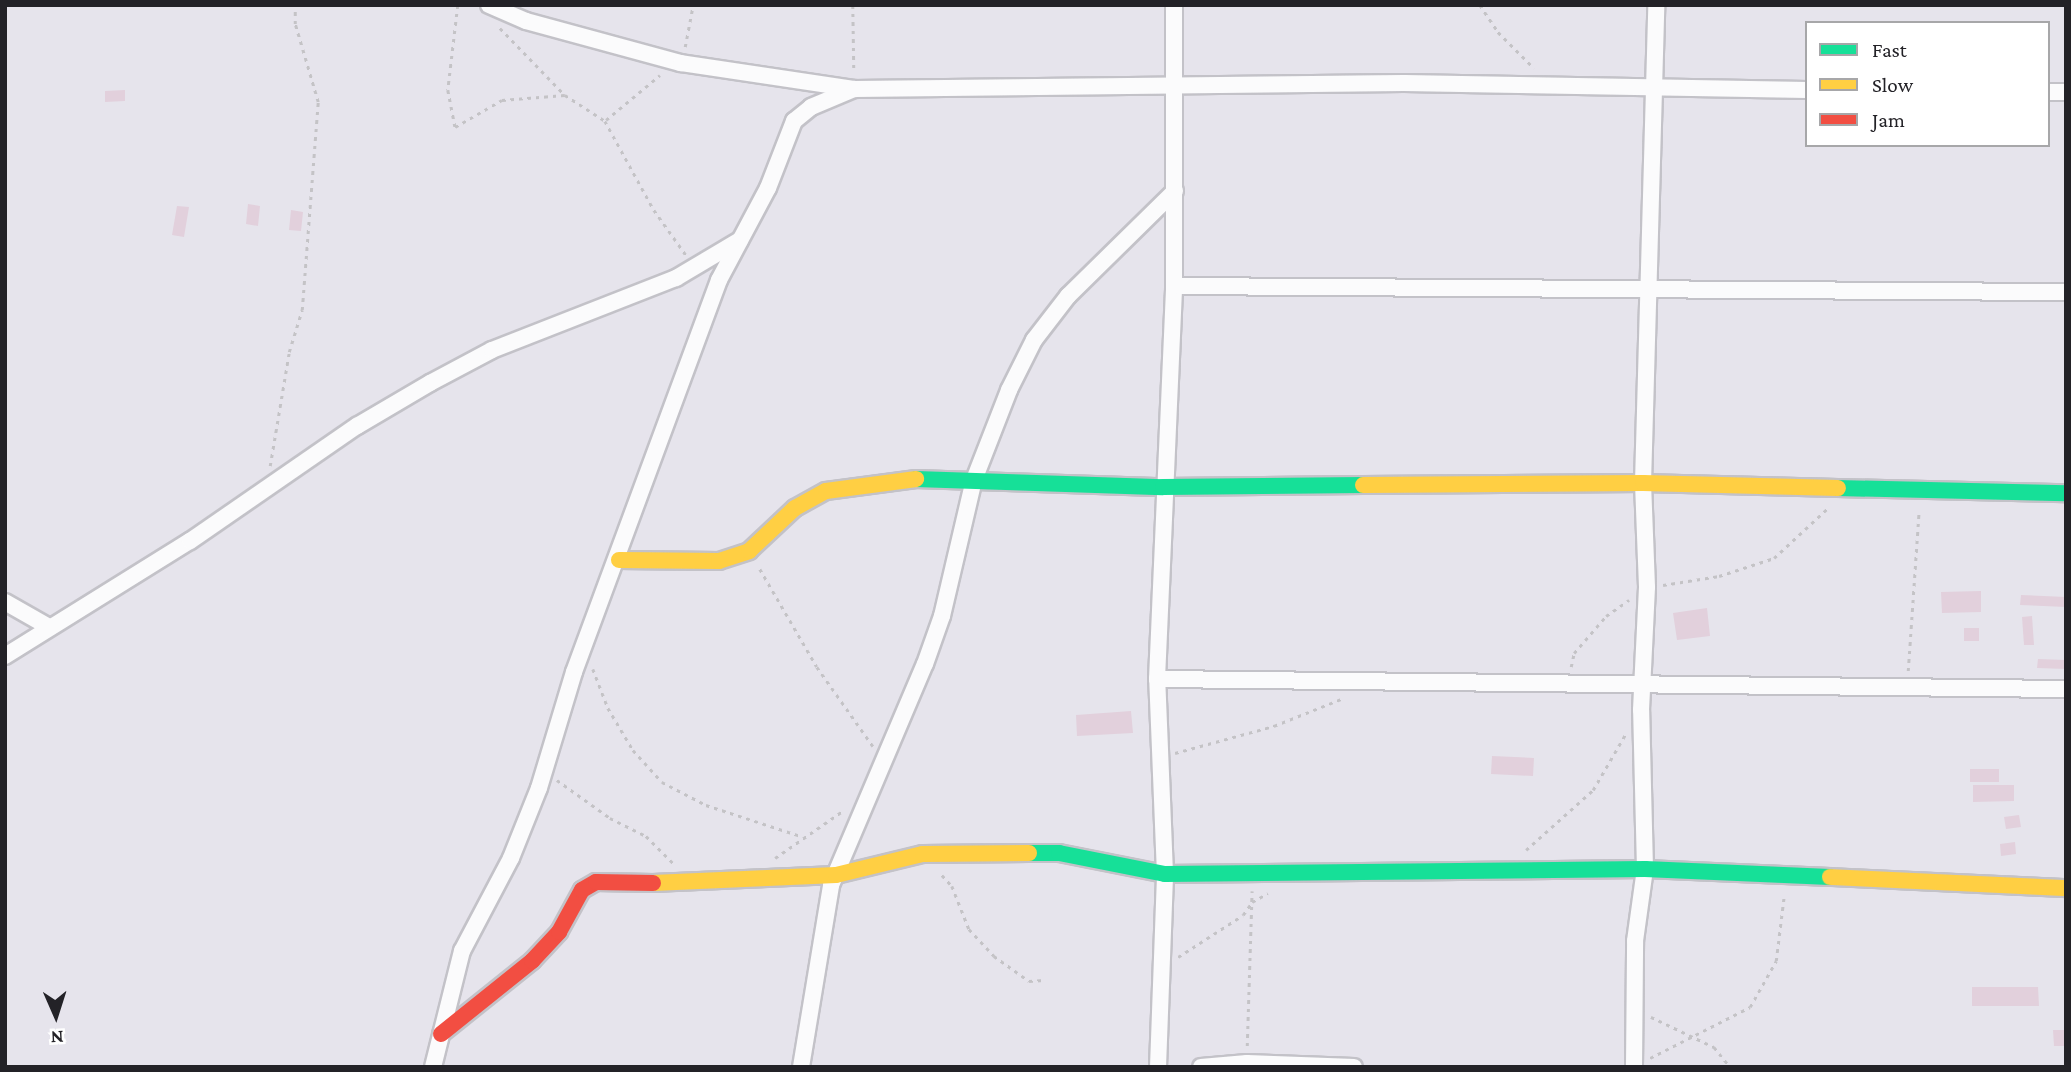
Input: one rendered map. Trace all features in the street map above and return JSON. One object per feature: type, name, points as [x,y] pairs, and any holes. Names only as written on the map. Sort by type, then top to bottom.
[{"type":"street","points":[[489,5],[526,21],[681,63],[854,89],[1175,86],[1805,90]]},
{"type":"street","points":[[1158,1067],[1164,967],[1165,874],[1158,757],[1157,679],[1163,486],[1174,286],[1174,5]]},
{"type":"street","points":[[1639,1064],[1631,1007],[1645,869],[1641,710],[1647,587],[1643,483],[1656,5]]},
{"type":"street","points":[[433,1067],[461,951],[511,858],[544,771],[584,647],[619,560],[719,280],[741,240],[794,121],[811,107],[854,89]]},
{"type":"street","points":[[800,1067],[818,944],[836,875],[886,763],[942,616],[974,480],[1034,340],[1068,296],[1174,191]]},
{"type":"street","points":[[5,656],[190,541],[356,426],[492,350],[613,306],[692,269],[741,240]]},
{"type":"street","points":[[1174,286],[2066,292]]},
{"type":"street","points":[[619,560],[719,561],[750,551],[796,508],[825,491],[901,479],[1163,486],[1643,483],[1846,490],[2066,493]]},
{"type":"street","points":[[5,602],[49,627]]},
{"type":"street","points":[[1157,679],[1568,686],[2066,689]]},
{"type":"street","points":[[441,1034],[532,961],[559,932],[582,890],[606,881],[692,883],[836,875],[923,854],[1059,853],[1165,874],[1645,869],[2066,888]]},
{"type":"street","points":[[1201,1067],[1247,1063],[1354,1067]]},
{"type":"path","points":[[267,487],[289,352],[302,310],[314,182],[317,94],[295,24],[295,5]]},
{"type":"path","points":[[458,5],[448,90],[455,127],[502,100],[565,95]]},
{"type":"path","points":[[853,5],[854,89]]},
{"type":"path","points":[[1480,5],[1549,87]]},
{"type":"path","points":[[496,24],[565,95],[605,121],[692,269]]},
{"type":"path","points":[[1568,686],[1574,653],[1606,616],[1647,587],[1719,576],[1774,558],[1846,490]]},
{"type":"path","points":[[1907,688],[1920,491]]},
{"type":"path","points":[[750,551],[817,667],[886,763]]},
{"type":"path","points":[[584,647],[608,708],[633,750],[662,782],[706,805],[801,836]]},
{"type":"path","points":[[1158,757],[1274,726],[1334,705],[1360,683]]},
{"type":"path","points":[[1520,854],[1593,790],[1641,710]]},
{"type":"path","points":[[544,771],[610,818],[646,836],[692,883]]},
{"type":"path","points":[[770,863],[801,836],[848,808]]},
{"type":"path","points":[[923,854],[952,886],[969,929],[994,956],[1028,981],[1044,980]]},
{"type":"path","points":[[1247,1063],[1253,873]]},
{"type":"path","points":[[1639,1064],[1750,1007],[1769,979],[1776,961],[1787,876]]},
{"type":"path","points":[[1164,967],[1243,915],[1252,902],[1273,890]]},
{"type":"path","points":[[1631,1007],[1714,1047],[1730,1067]]},
{"type":"building","points":[[125,90],[125,101],[105,102],[105,91]]},
{"type":"building","points":[[248,204],[260,206],[258,226],[246,224]]},
{"type":"building","points":[[177,206],[189,207],[184,237],[172,235]]},
{"type":"building","points":[[291,210],[303,212],[301,231],[289,230]]},
{"type":"building","points":[[1981,591],[1981,612],[1942,613],[1941,592]]},
{"type":"building","points":[[2021,595],[2066,597],[2066,607],[2020,605]]},
{"type":"building","points":[[1707,608],[1710,636],[1677,640],[1673,613]]},
{"type":"building","points":[[2032,616],[2034,645],[2024,645],[2022,617]]},
{"type":"building","points":[[1964,628],[1979,628],[1979,641],[1964,641]]},
{"type":"building","points":[[2038,659],[2066,660],[2066,669],[2037,668]]},
{"type":"building","points":[[1131,711],[1133,733],[1077,736],[1076,715]]},
{"type":"building","points":[[1492,756],[1534,758],[1533,776],[1491,774]]},
{"type":"building","points":[[1970,769],[1999,769],[1999,782],[1970,782]]},
{"type":"building","points":[[1973,785],[2014,785],[2014,801],[1973,802]]},
{"type":"building","points":[[2019,815],[2021,827],[2006,829],[2004,817]]},
{"type":"building","points":[[2015,842],[2016,854],[2001,856],[2000,844]]},
{"type":"building","points":[[1972,987],[2038,987],[2039,1006],[1972,1006]]},
{"type":"building","points":[[2053,1030],[2066,1030],[2066,1046],[2054,1046]]},
{"type":"traffic: fast","points":[[916,479],[1163,487],[1363,485]]},
{"type":"traffic: fast","points":[[1838,488],[2066,493]]},
{"type":"traffic: fast","points":[[1029,853],[1059,853],[1165,874],[1645,869],[1830,877]]},
{"type":"traffic: slow","points":[[619,560],[719,561],[749,551],[795,508],[826,491],[916,479]]},
{"type":"traffic: slow","points":[[1363,485],[1643,483],[1838,488]]},
{"type":"traffic: slow","points":[[653,883],[836,875],[923,854],[1029,853]]},
{"type":"traffic: slow","points":[[1830,877],[2066,888]]},
{"type":"traffic: jam","points":[[441,1034],[532,961],[559,932],[582,890],[596,882],[653,883]]}]
